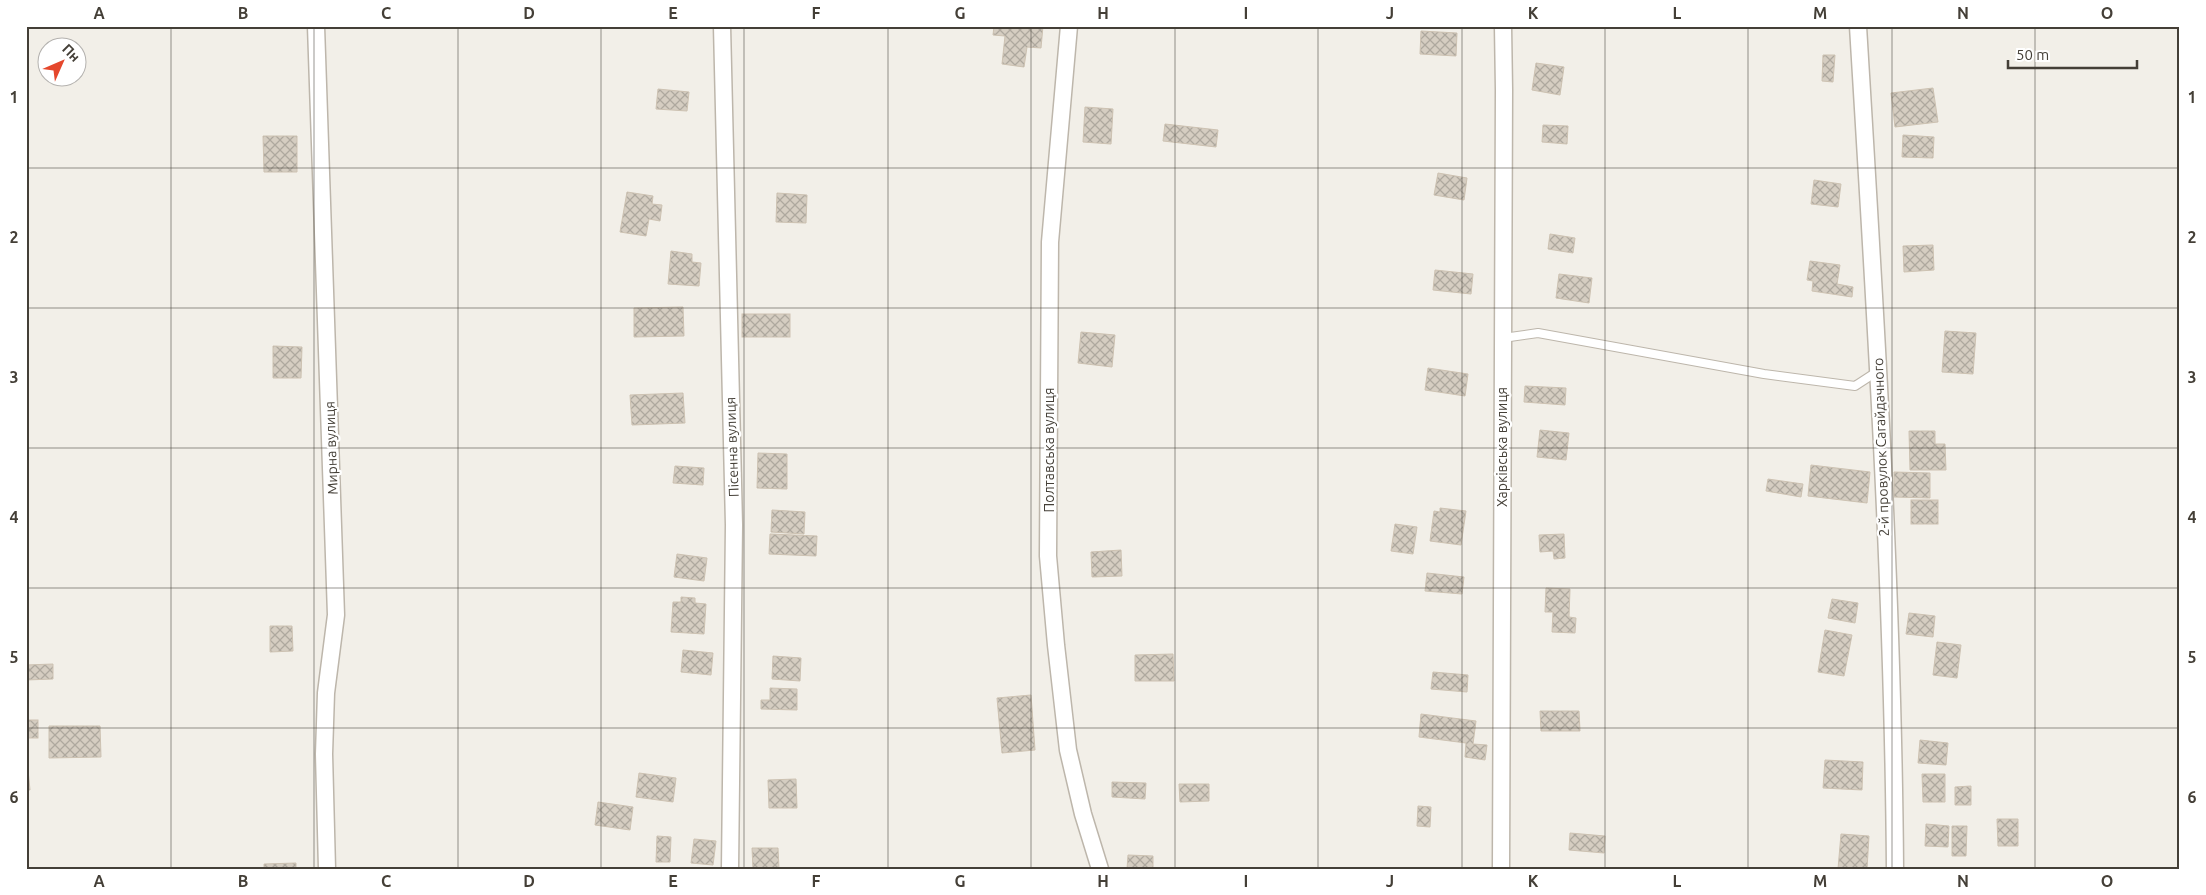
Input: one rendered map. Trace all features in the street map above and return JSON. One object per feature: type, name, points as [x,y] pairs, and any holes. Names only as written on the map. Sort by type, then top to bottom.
[{"type":"street","name":"Мирна вулиця","points":[[316,26],[336,616],[326,693],[324,754],[327,869]]},
{"type":"street","name":"Пісенна вулиця","points":[[722,26],[734,524],[730,869]]},
{"type":"street","name":"Полтавська вулиця","points":[[1069,26],[1050,242],[1048,556],[1068,750],[1083,814],[1100,869]]},
{"type":"street","name":"Харківська вулиця","points":[[1501,869],[1503,26]]},
{"type":"street","name":"2-й провулок Сагайдачного","points":[[1858,26],[1878,371],[1891,675],[1895,869]]},
{"type":"lane","points":[[1503,338],[1538,333],[1764,374],[1855,386],[1878,371]]},
{"type":"building","points":[[994,26],[1043,26],[1041,48],[1027,47],[1024,67],[1002,64],[1005,36],[993,35]]},
{"type":"building","points":[[1421,31],[1457,33],[1456,56],[1420,54]]},
{"type":"building","points":[[1823,55],[1835,55],[1833,82],[1822,81]]},
{"type":"building","points":[[1536,63],[1564,67],[1560,95],[1532,90]]},
{"type":"building","points":[[1933,88],[1938,122],[1895,127],[1891,93]]},
{"type":"building","points":[[658,89],[689,92],[687,111],[656,109]]},
{"type":"building","points":[[1085,107],[1113,109],[1111,144],[1083,142]]},
{"type":"building","points":[[1165,124],[1218,130],[1216,147],[1163,141]]},
{"type":"building","points":[[1543,125],[1568,126],[1567,144],[1542,142]]},
{"type":"building","points":[[1903,135],[1934,137],[1933,158],[1902,157]]},
{"type":"building","points":[[263,136],[297,136],[297,172],[264,172]]},
{"type":"building","points":[[1438,173],[1467,178],[1464,200],[1434,195]]},
{"type":"building","points":[[1814,180],[1841,184],[1838,207],[1811,204]]},
{"type":"building","points":[[627,192],[653,196],[652,204],[662,205],[660,221],[649,219],[646,236],[620,232]]},
{"type":"building","points":[[777,193],[807,195],[806,223],[776,222]]},
{"type":"building","points":[[1550,234],[1575,238],[1573,253],[1548,249]]},
{"type":"building","points":[[1933,245],[1934,270],[1904,272],[1903,246]]},
{"type":"building","points":[[671,251],[692,254],[692,262],[701,263],[699,286],[668,284]]},
{"type":"building","points":[[1810,261],[1840,265],[1837,284],[1853,287],[1852,297],[1812,291],[1813,281],[1807,280]]},
{"type":"building","points":[[1435,270],[1473,274],[1471,294],[1433,290]]},
{"type":"building","points":[[1559,274],[1592,278],[1589,303],[1556,298]]},
{"type":"building","points":[[683,307],[684,336],[634,337],[634,308]]},
{"type":"building","points":[[742,314],[790,314],[790,337],[742,337]]},
{"type":"building","points":[[1945,331],[1976,333],[1973,374],[1942,372]]},
{"type":"building","points":[[1081,332],[1115,335],[1112,367],[1078,363]]},
{"type":"building","points":[[273,346],[302,347],[301,378],[273,378]]},
{"type":"building","points":[[1428,368],[1468,374],[1465,396],[1425,390]]},
{"type":"building","points":[[1525,386],[1566,388],[1565,405],[1524,402]]},
{"type":"building","points":[[683,393],[685,423],[632,425],[630,395]]},
{"type":"building","points":[[1540,430],[1569,433],[1566,460],[1537,457]]},
{"type":"building","points":[[1909,431],[1935,431],[1935,444],[1945,444],[1946,470],[1910,470]]},
{"type":"building","points":[[758,453],[787,454],[787,489],[757,488]]},
{"type":"building","points":[[1811,465],[1870,472],[1867,503],[1808,496]]},
{"type":"building","points":[[675,466],[704,468],[703,485],[673,483]]},
{"type":"building","points":[[1894,472],[1930,473],[1930,498],[1894,497]]},
{"type":"building","points":[[1768,479],[1803,484],[1801,497],[1766,491]]},
{"type":"building","points":[[1911,500],[1938,500],[1938,524],[1911,524]]},
{"type":"building","points":[[1440,508],[1466,511],[1461,545],[1430,541],[1434,511],[1440,512]]},
{"type":"building","points":[[772,510],[805,512],[804,534],[771,532]]},
{"type":"building","points":[[1395,524],[1417,527],[1413,554],[1391,551]]},
{"type":"building","points":[[770,534],[817,536],[816,556],[769,554]]},
{"type":"building","points":[[1564,534],[1565,558],[1554,559],[1553,551],[1540,552],[1539,535]]},
{"type":"building","points":[[1121,550],[1122,576],[1092,577],[1091,552]]},
{"type":"building","points":[[677,554],[707,558],[704,581],[674,577]]},
{"type":"building","points":[[1427,573],[1464,577],[1462,594],[1425,591]]},
{"type":"building","points":[[1546,588],[1570,589],[1569,617],[1576,618],[1575,633],[1552,632],[1553,612],[1545,612]]},
{"type":"building","points":[[681,597],[695,598],[695,603],[706,604],[704,634],[671,632],[673,602],[681,602]]},
{"type":"building","points":[[1832,599],[1858,603],[1855,623],[1828,618]]},
{"type":"building","points":[[1909,613],[1935,616],[1933,637],[1906,634]]},
{"type":"building","points":[[270,626],[292,626],[293,651],[270,652]]},
{"type":"building","points":[[1825,630],[1852,635],[1844,676],[1818,672]]},
{"type":"building","points":[[1937,642],[1961,645],[1957,678],[1933,675]]},
{"type":"building","points":[[683,650],[713,653],[711,675],[681,672]]},
{"type":"building","points":[[1173,654],[1174,681],[1135,681],[1135,655]]},
{"type":"building","points":[[773,656],[801,658],[800,681],[772,679]]},
{"type":"building","points":[[53,664],[53,679],[26,680],[26,665]]},
{"type":"building","points":[[1433,672],[1468,675],[1467,692],[1431,689]]},
{"type":"building","points":[[770,688],[797,689],[797,710],[761,709],[761,700],[770,700]]},
{"type":"building","points":[[1031,695],[1035,750],[1002,753],[997,698]]},
{"type":"building","points":[[1540,711],[1579,711],[1580,731],[1541,731]]},
{"type":"building","points":[[1421,714],[1476,721],[1473,744],[1487,745],[1485,760],[1465,757],[1466,743],[1419,737]]},
{"type":"building","points":[[26,720],[38,720],[38,738],[26,738]]},
{"type":"building","points":[[49,726],[100,726],[101,757],[49,758]]},
{"type":"building","points":[[1920,740],[1948,743],[1946,765],[1918,763]]},
{"type":"building","points":[[1825,760],[1863,762],[1862,790],[1823,788]]},
{"type":"building","points":[[26,770],[28,770],[30,790],[26,790]]},
{"type":"building","points":[[639,773],[676,778],[673,802],[636,797]]},
{"type":"building","points":[[1922,774],[1945,774],[1945,802],[1923,802]]},
{"type":"building","points":[[796,779],[797,808],[769,808],[768,780]]},
{"type":"building","points":[[1112,782],[1146,783],[1145,799],[1112,797]]},
{"type":"building","points":[[1179,784],[1209,784],[1209,801],[1180,802]]},
{"type":"building","points":[[1971,786],[1971,805],[1955,805],[1955,787]]},
{"type":"building","points":[[598,802],[633,807],[630,830],[595,825]]},
{"type":"building","points":[[1418,806],[1431,807],[1430,827],[1417,826]]},
{"type":"building","points":[[1997,819],[2018,819],[2018,846],[1998,846]]},
{"type":"building","points":[[1926,824],[1949,826],[1948,847],[1925,846]]},
{"type":"building","points":[[1952,826],[1967,826],[1966,856],[1952,856]]},
{"type":"building","points":[[1570,833],[1605,836],[1604,853],[1569,850]]},
{"type":"building","points":[[1841,834],[1869,836],[1867,869],[1838,869]]},
{"type":"building","points":[[657,836],[671,837],[670,862],[656,862]]},
{"type":"building","points":[[694,839],[716,841],[713,865],[691,863]]},
{"type":"building","points":[[752,848],[778,848],[779,869],[753,869]]},
{"type":"building","points":[[1128,855],[1153,856],[1153,869],[1127,869]]},
{"type":"building","points":[[296,863],[296,869],[264,869],[264,864]]}]
